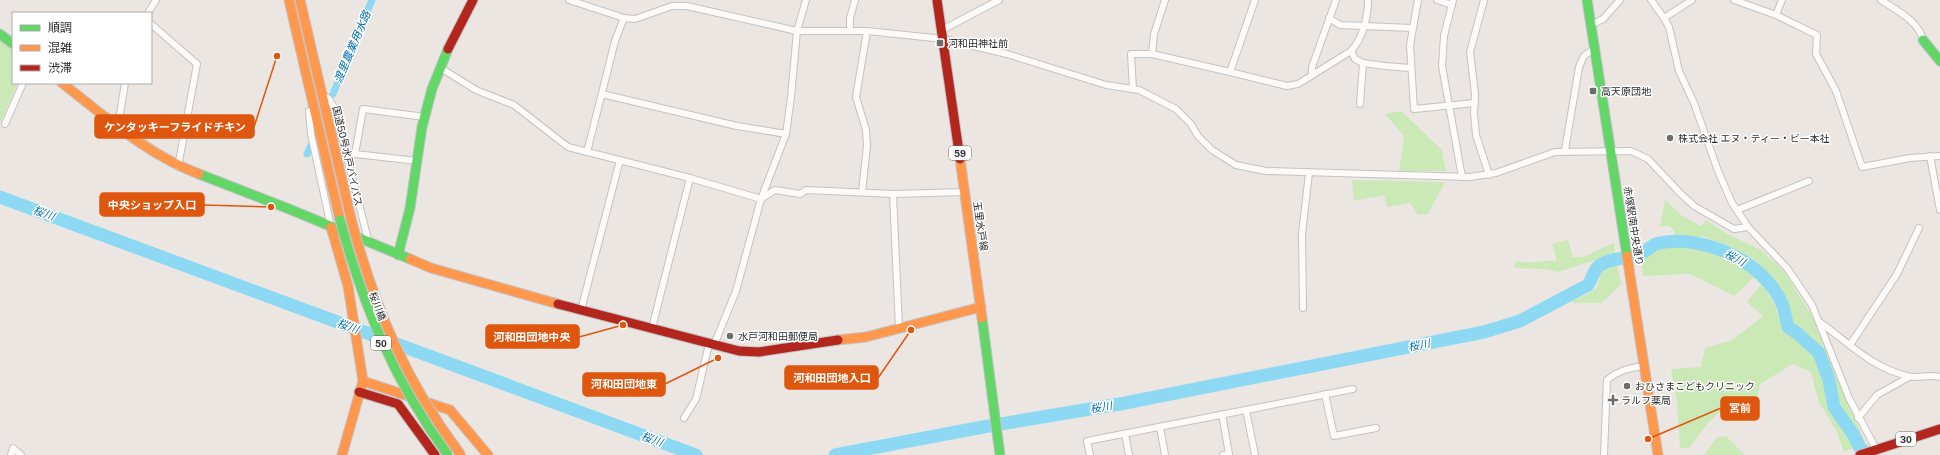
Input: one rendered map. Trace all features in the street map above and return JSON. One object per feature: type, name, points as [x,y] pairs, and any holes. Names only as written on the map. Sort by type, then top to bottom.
[{"type":"main road","name":"50","points":[[289,0],[312,96]]},
{"type":"main road","name":"国道50号水戸バイパス","points":[[300,0],[352,223]]},
{"type":"main road","points":[[398,255],[406,229],[425,117],[439,67],[473,0]]},
{"type":"main road","name":"玉里水戸線","points":[[937,0],[981,307],[1000,455]]},
{"type":"main road","name":"赤塚駅南中央通り","points":[[1587,0],[1658,455]]},
{"type":"main road","points":[[0,34],[12,43]]},
{"type":"main road","points":[[1923,40],[1940,61]]},
{"type":"main road","points":[[63,84],[148,150],[178,167],[332,227],[398,255],[450,275],[739,351],[759,352],[803,344],[861,338],[981,307]]},
{"type":"main road","name":"桜川橋","points":[[312,96],[340,220],[355,273],[378,338],[412,402],[448,455]]},
{"type":"main road","name":"桜川橋","points":[[352,223],[365,270],[389,337],[427,408],[461,455]]},
{"type":"main road","points":[[332,227],[348,286],[363,381],[342,455]]},
{"type":"main road","points":[[363,381],[450,410],[488,455]]},
{"type":"main road","points":[[359,392],[398,404],[409,417],[435,455]]},
{"type":"main road","name":"30","points":[[1860,455],[1940,429]]},
{"type":"street","points":[[149,12],[156,0]]},
{"type":"street","points":[[569,0],[624,18],[635,19],[672,6],[687,6],[797,31],[867,31],[943,34],[1106,85],[1133,88],[1152,96],[1176,109],[1191,124],[1203,143],[1236,165],[1266,171],[1462,177],[1488,175],[1565,150],[1631,151],[1642,155],[1680,194],[1694,206],[1734,229],[1748,227]]},
{"type":"street","points":[[684,418],[696,399],[711,344],[736,291],[761,199],[786,134],[797,31],[806,0]]},
{"type":"street","points":[[850,31],[850,18],[854,0]]},
{"type":"street","points":[[943,34],[999,0]]},
{"type":"street","points":[[1152,54],[1154,34],[1165,0]]},
{"type":"street","points":[[1230,72],[1256,0]]},
{"type":"street","points":[[1312,75],[1312,67],[1336,0]]},
{"type":"street","points":[[1133,88],[1131,54],[1152,54],[1287,86],[1298,84],[1351,51],[1360,38],[1368,15],[1368,0]]},
{"type":"street","points":[[1418,0],[1410,45],[1410,68],[1414,109],[1475,103]]},
{"type":"street","points":[[1437,0],[1452,2],[1444,36],[1442,66],[1462,177]]},
{"type":"street","points":[[1484,0],[1470,52],[1475,103],[1476,135],[1488,175]]},
{"type":"street","points":[[1591,25],[1603,18],[1620,0]]},
{"type":"street","points":[[1651,0],[1669,27],[1679,71],[1696,109],[1721,178],[1732,203],[1748,227],[1796,280],[1812,306],[1821,323],[1849,398],[1874,450]]},
{"type":"street","points":[[1664,18],[1692,0]]},
{"type":"street","points":[[1734,0],[1776,15],[1817,35],[1816,54],[1836,91],[1862,167],[1910,158],[1940,156]]},
{"type":"street","points":[[1776,15],[1782,0]]},
{"type":"street","points":[[1881,0],[1914,23],[1922,34],[1923,40]]},
{"type":"street","points":[[587,152],[615,41],[624,18]]},
{"type":"street","points":[[1329,18],[1340,25],[1412,28]]},
{"type":"street","points":[[152,25],[197,64],[178,167]]},
{"type":"street","points":[[862,192],[867,146],[866,130],[856,97],[867,31]]},
{"type":"street","points":[[1565,150],[1579,67],[1584,56],[1595,48]]},
{"type":"street","points":[[1351,51],[1355,59],[1364,63],[1410,68]]},
{"type":"street","points":[[1360,104],[1364,63]]},
{"type":"street","points":[[439,67],[476,90],[514,105],[568,147],[690,178],[761,199],[775,190],[800,194],[806,190],[893,194],[965,192]]},
{"type":"street","points":[[4,124],[23,84]]},
{"type":"street","points":[[118,126],[125,84]]},
{"type":"street","points":[[602,94],[736,126],[786,134]]},
{"type":"street","points":[[312,96],[307,102],[310,116],[311,134],[332,227]]},
{"type":"street","points":[[323,97],[328,98],[334,107],[369,243]]},
{"type":"street","points":[[418,161],[354,154],[363,109],[425,117]]},
{"type":"street","points":[[1930,156],[1940,210]]},
{"type":"street","points":[[581,310],[620,160]]},
{"type":"street","points":[[1303,308],[1302,234],[1309,173]]},
{"type":"street","points":[[652,328],[690,178]]},
{"type":"street","points":[[1737,210],[1809,181]]},
{"type":"street","points":[[893,194],[899,328]]},
{"type":"street","points":[[1850,345],[1897,274],[1919,228]]},
{"type":"street","points":[[1821,323],[1868,360],[1881,367],[1909,377],[1934,375],[1940,377]]},
{"type":"street","points":[[1604,455],[1607,380],[1624,369],[1644,366]]},
{"type":"street","points":[[1858,418],[1877,395],[1909,377]]},
{"type":"street","points":[[1090,455],[1087,441],[1353,389]]},
{"type":"street","points":[[1325,394],[1334,436],[1376,428]]},
{"type":"street","points":[[1246,410],[1255,455]]},
{"type":"street","points":[[1222,414],[1229,454],[1223,455]]},
{"type":"street","points":[[1160,427],[1165,455]]},
{"type":"street","points":[[1125,434],[1129,455]]},
{"type":"street","points":[[12,455],[13,448],[21,455]]},
{"type":"green space","points":[[0,40],[12,48],[12,84],[18,84],[0,123]]},
{"type":"green space","points":[[1401,111],[1442,150],[1446,171],[1399,171],[1404,136],[1385,114]]},
{"type":"green space","points":[[1352,180],[1445,182],[1428,214],[1418,215],[1410,203],[1387,207],[1384,195],[1354,201]]},
{"type":"green space","points":[[1665,199],[1681,215],[1701,226],[1706,220],[1729,235],[1761,250],[1783,270],[1812,316],[1865,442],[1863,444],[1844,415],[1827,359],[1823,352],[1794,326],[1790,309],[1780,289],[1771,276],[1753,259],[1737,250],[1706,237],[1675,237],[1674,230],[1669,226],[1660,226]]},
{"type":"green space","points":[[1568,240],[1573,257],[1583,257],[1614,243],[1615,255],[1558,272],[1545,269],[1516,268],[1514,265],[1518,261],[1527,263],[1557,261],[1552,244]]},
{"type":"green space","points":[[1671,247],[1708,250],[1720,254],[1732,260],[1761,282],[1775,305],[1781,326],[1787,333],[1798,338],[1815,356],[1824,378],[1829,406],[1841,428],[1849,436],[1854,447],[1844,452],[1837,432],[1818,400],[1811,372],[1793,364],[1760,384],[1756,404],[1746,409],[1741,404],[1717,414],[1708,423],[1689,448],[1680,448],[1677,401],[1671,369],[1701,367],[1705,348],[1732,340],[1763,316],[1747,302],[1761,285],[1754,277],[1734,296],[1690,274],[1643,276],[1642,261],[1657,249]]},
{"type":"green space","points":[[1617,265],[1621,284],[1602,303],[1573,303],[1572,301],[1595,289],[1598,284],[1600,271]]},
{"type":"green space","points":[[1726,436],[1745,455],[1704,455],[1717,437]]},
{"type":"waterway","name":"渡里農業用水路","points":[[333,94],[372,0]]},
{"type":"waterway","name":"渡里農業用水路","points":[[307,154],[314,139]]},
{"type":"waterway","name":"桜川","points":[[0,197],[696,455]]},
{"type":"waterway","name":"桜川","points":[[835,455],[983,427],[1120,404],[1484,332],[1520,321],[1588,285],[1596,269],[1604,263],[1641,254],[1653,245],[1659,243],[1677,241],[1714,247],[1748,264],[1763,276],[1775,290],[1783,306],[1788,327],[1819,353],[1829,380],[1834,407],[1853,434],[1859,446],[1867,455]]},
{"type":"traffic: fast","points":[[1587,0],[1627,256]]},
{"type":"traffic: fast","points":[[0,34],[12,43]]},
{"type":"traffic: fast","points":[[1923,40],[1940,61]]},
{"type":"traffic: fast","points":[[398,255],[410,208],[422,127],[432,89],[448,49]]},
{"type":"traffic: fast","points":[[199,174],[410,259]]},
{"type":"traffic: fast","points":[[340,220],[359,283],[370,314],[383,343],[396,371],[412,399],[448,455]]},
{"type":"traffic: fast","points":[[982,318],[1000,455]]},
{"type":"traffic: slow","points":[[289,0],[340,220]]},
{"type":"traffic: slow","points":[[300,0],[352,223]]},
{"type":"traffic: slow","points":[[63,84],[127,134],[161,156],[199,174]]},
{"type":"traffic: slow","points":[[960,159],[982,318]]},
{"type":"traffic: slow","points":[[352,223],[371,286],[395,345],[424,400],[461,455]]},
{"type":"traffic: slow","points":[[331,227],[348,286],[363,381],[342,455]]},
{"type":"traffic: slow","points":[[1627,256],[1658,455]]},
{"type":"traffic: slow","points":[[410,259],[431,268],[558,304]]},
{"type":"traffic: slow","points":[[838,340],[866,337],[981,307]]},
{"type":"traffic: slow","points":[[363,381],[450,410],[488,455]]},
{"type":"traffic: jam","points":[[448,49],[473,0]]},
{"type":"traffic: jam","points":[[937,0],[960,159]]},
{"type":"traffic: jam","points":[[558,304],[739,351],[759,352],[838,340]]},
{"type":"traffic: jam","points":[[359,392],[398,404],[435,455]]},
{"type":"traffic: jam","points":[[1860,455],[1940,429]]},
{"type":"place","name":"河和田神社前","points":[[940,43]]},
{"type":"place","name":"ケンタッキーフライドチキン","points":[[277,56]]},
{"type":"place","name":"高天原団地","points":[[1593,91]]},
{"type":"place","name":"株式会社 エヌ・ティー・ビー本社","points":[[1670,138]]},
{"type":"place","name":"中央ショップ入口","points":[[271,207]]},
{"type":"place","name":"河和田団地中央","points":[[623,325]]},
{"type":"place","name":"河和田団地入口","points":[[911,330]]},
{"type":"place","name":"水戸河和田郵便局","points":[[730,336]]},
{"type":"place","name":"河和田団地東","points":[[718,358]]},
{"type":"place","name":"おひさまこどもクリニック","points":[[1627,386]]},
{"type":"place","name":"ラルフ薬局","points":[[1613,400]]},
{"type":"place","name":"宮前","points":[[1648,439]]}]
